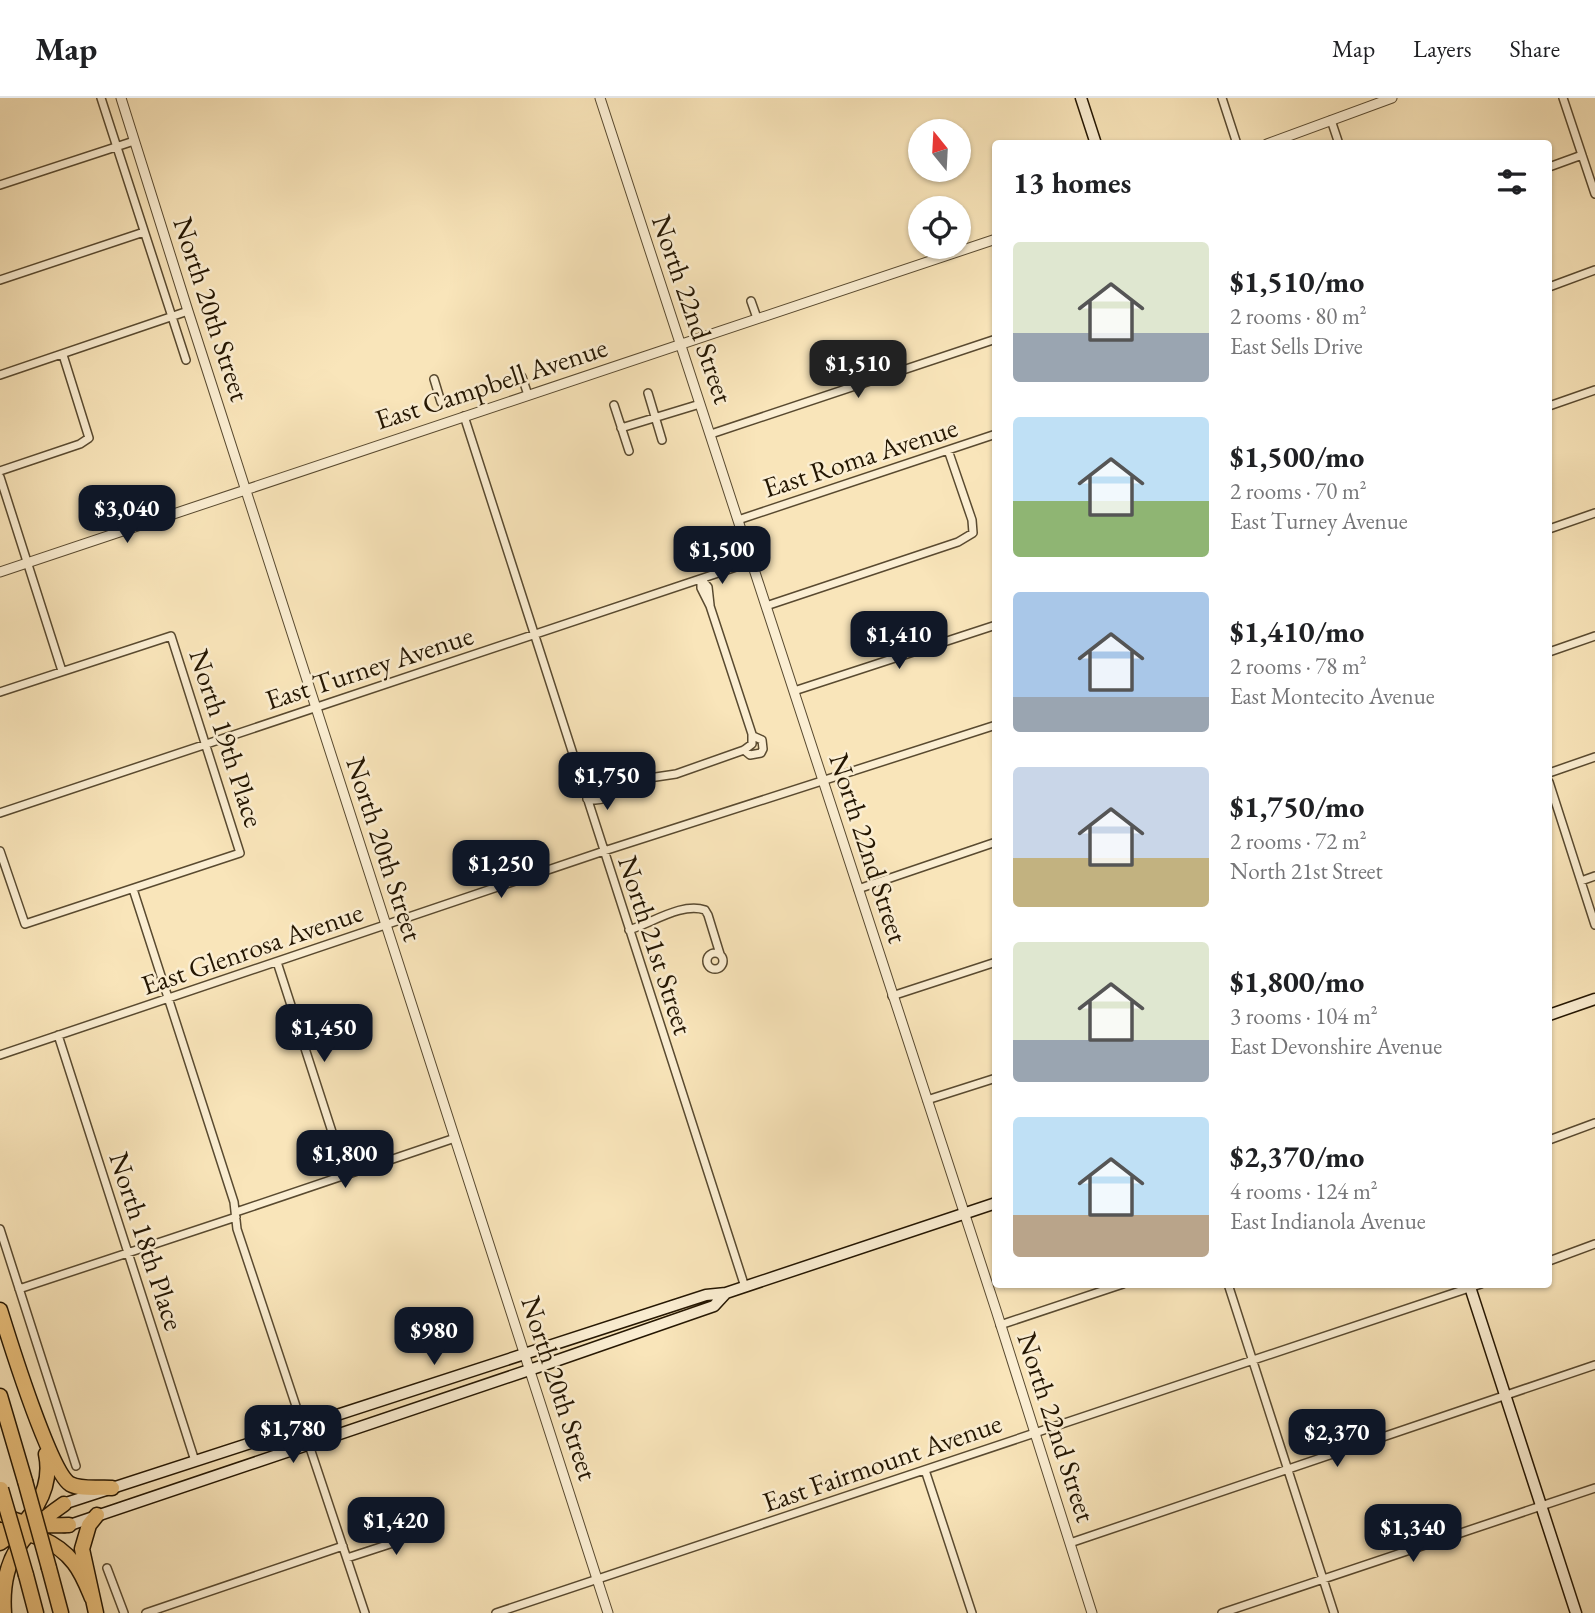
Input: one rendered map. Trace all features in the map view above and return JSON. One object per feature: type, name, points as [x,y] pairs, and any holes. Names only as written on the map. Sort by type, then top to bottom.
[{"type":"highway","points":[[0,1310],[58,1471],[77,1487],[112,1488]]},
{"type":"highway","points":[[0,1396],[61,1613]]},
{"type":"highway","points":[[2,1612],[4,1577],[46,1484],[48,1466],[43,1435]]},
{"type":"highway","points":[[1,1486],[36,1613]]},
{"type":"highway","points":[[0,1544],[64,1504]]},
{"type":"highway","points":[[0,1513],[66,1553],[80,1572],[92,1598]]},
{"type":"highway","points":[[96,1613],[82,1549],[89,1525],[97,1515]]},
{"type":"highway","points":[[0,1528],[69,1525]]},
{"type":"main road","points":[[1081,98],[1095,140]]},
{"type":"main road","points":[[1552,1014],[1595,999]]},
{"type":"main road","points":[[64,1504],[706,1295],[726,1293],[992,1204]]},
{"type":"main road","points":[[1474,1288],[1505,1397],[1576,1613]]},
{"type":"main road","points":[[69,1525],[714,1306],[726,1293]]},
{"type":"street","name":"North 20th Street","points":[[101,98],[186,360]]},
{"type":"street","name":"North 20th Street","points":[[121,98],[608,1613]]},
{"type":"street","name":"North 22nd Street","points":[[600,98],[1092,1613]]},
{"type":"street","points":[[1222,98],[1236,140]]},
{"type":"street","points":[[1278,140],[1392,98]]},
{"type":"street","points":[[1563,98],[1595,194]]},
{"type":"street","points":[[1331,120],[1338,140]]},
{"type":"street","points":[[0,185],[134,141]]},
{"type":"street","points":[[1552,166],[1583,155]]},
{"type":"street","points":[[0,280],[144,232]]},
{"type":"street","name":"East Campbell Avenue","points":[[0,572],[992,240]]},
{"type":"street","points":[[1552,286],[1595,270]]},
{"type":"street","points":[[751,302],[757,318]]},
{"type":"street","points":[[0,375],[188,311]]},
{"type":"street","points":[[710,434],[992,340]]},
{"type":"street","points":[[0,471],[80,444],[89,438],[63,355]]},
{"type":"street","points":[[522,377],[528,394]]},
{"type":"street","points":[[434,379],[441,402]]},
{"type":"street","points":[[1552,405],[1595,390]]},
{"type":"street","points":[[648,393],[662,440]]},
{"type":"street","points":[[621,428],[700,404]]},
{"type":"street","points":[[614,405],[629,451]]},
{"type":"street","name":"North 21st Street","points":[[464,416],[744,1287]]},
{"type":"street","name":"East Roma Avenue","points":[[738,520],[992,435]]},
{"type":"street","points":[[766,606],[958,542],[973,533],[972,520],[948,450]]},
{"type":"street","points":[[0,477],[62,671],[0,692]]},
{"type":"street","points":[[1552,528],[1595,513]]},
{"type":"street","name":"East Turney Avenue","points":[[0,813],[751,562]]},
{"type":"street","points":[[587,799],[594,792],[607,788],[616,790],[649,778],[676,774],[744,750],[752,744],[753,737],[710,606],[708,587],[701,579]]},
{"type":"street","points":[[794,691],[992,626]]},
{"type":"street","name":"North 19th Place","points":[[62,671],[171,636],[207,744],[240,853],[133,889]]},
{"type":"street","points":[[1552,651],[1595,636]]},
{"type":"street","name":"East Glenrosa Avenue","points":[[0,1055],[604,851],[992,726]]},
{"type":"street","points":[[744,750],[750,755],[761,753],[762,740],[753,737]]},
{"type":"street","points":[[1552,772],[1595,757]]},
{"type":"street","points":[[1552,791],[1595,925]]},
{"type":"street","points":[[858,888],[992,843]]},
{"type":"street","points":[[0,851],[24,923],[133,889],[236,1215],[237,1229],[365,1613]]},
{"type":"street","points":[[1581,881],[1595,876]]},
{"type":"street","points":[[629,930],[690,908],[699,908],[705,910],[708,915],[720,954]]},
{"type":"street","points":[[277,962],[345,1175]]},
{"type":"street","points":[[892,996],[992,963]]},
{"type":"street","name":"North 18th Place","points":[[58,1035],[195,1461]]},
{"type":"street","points":[[927,1100],[992,1078]]},
{"type":"street","points":[[1552,1139],[1595,1123]]},
{"type":"street","points":[[19,1289],[455,1138]]},
{"type":"street","points":[[0,1229],[76,1466]]},
{"type":"street","points":[[1552,1260],[1595,1244]]},
{"type":"street","points":[[1000,1325],[1111,1288]]},
{"type":"street","points":[[1229,1288],[1334,1613]]},
{"type":"street","name":"East Fairmount Avenue","points":[[496,1613],[1253,1362],[1467,1288]]},
{"type":"street","points":[[1070,1542],[1595,1366]]},
{"type":"street","points":[[925,1470],[972,1613]]},
{"type":"street","points":[[1222,1613],[1595,1488]]},
{"type":"street","points":[[347,1558],[396,1542],[404,1535],[405,1522]]},
{"type":"street","points":[[146,1613],[343,1546]]},
{"type":"street","points":[[107,1568],[124,1613]]}]
